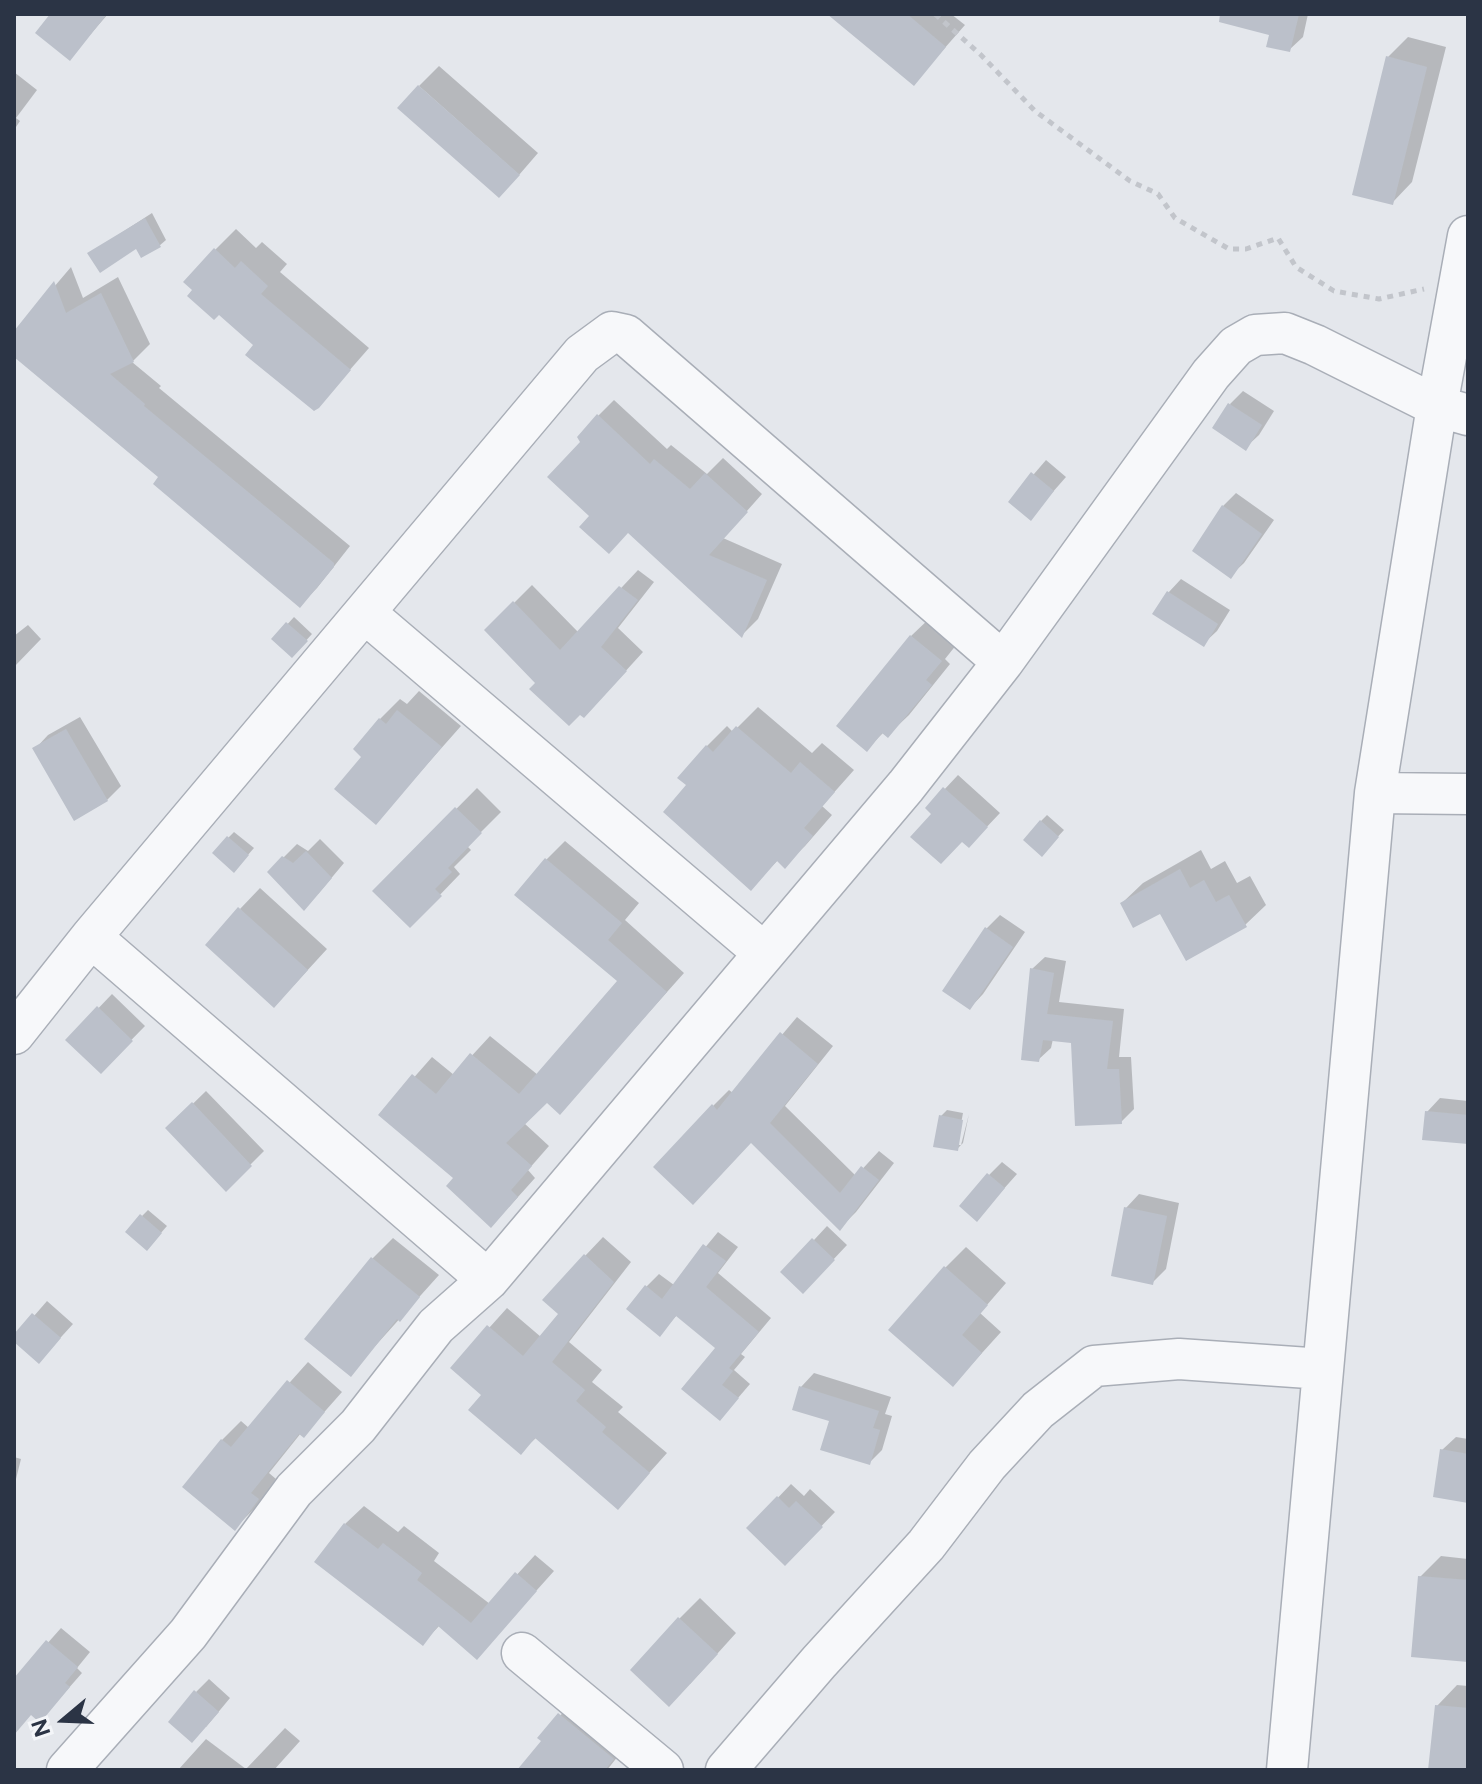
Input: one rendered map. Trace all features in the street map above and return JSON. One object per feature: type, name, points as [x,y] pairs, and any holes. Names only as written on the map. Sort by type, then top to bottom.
[{"type":"street","points":[[1287,1770],[1375,793],[1453,410],[1460,278],[1468,236]]},
{"type":"street","points":[[14,1034],[91,937],[582,354],[612,332],[626,335],[1003,662]]},
{"type":"street","points":[[67,1770],[188,1634],[294,1490],[358,1426],[436,1326],[488,1280],[906,786],[1003,662],[1211,374],[1243,341],[1255,335],[1285,333],[1453,410]]},
{"type":"street","points":[[365,613],[764,953]]},
{"type":"street","points":[[1375,793],[1468,794]]},
{"type":"street","points":[[91,937],[488,1280]]},
{"type":"street","points":[[726,1770],[926,1545],[987,1465],[1038,1410],[1094,1366],[1179,1359],[1323,1369]]},
{"type":"street","points":[[522,1653],[663,1770]]},
{"type":"path","points":[[935,14],[990,64],[1035,111],[1130,181],[1158,194],[1175,218],[1229,249],[1246,249],[1278,238],[1296,267],[1334,291],[1379,299],[1442,287],[1460,278]]},
{"type":"building","points":[[50,14],[107,14],[70,61],[35,33]]},
{"type":"building","points":[[827,14],[907,14],[946,47],[914,86]]},
{"type":"building","points":[[1220,14],[1299,14],[1290,52],[1266,47],[1269,35],[1219,22]]},
{"type":"building","points":[[1386,56],[1427,67],[1393,205],[1352,195]]},
{"type":"building","points":[[418,85],[520,175],[499,198],[397,108]]},
{"type":"building","points":[[145,218],[161,247],[141,258],[136,249],[100,273],[87,253]]},
{"type":"building","points":[[214,248],[235,268],[241,261],[268,286],[261,294],[351,370],[319,408],[314,411],[245,355],[253,345],[219,315],[214,320],[187,296],[192,290],[183,282]]},
{"type":"building","points":[[54,281],[66,313],[101,293],[134,362],[110,374],[144,406],[334,563],[334,567],[300,608],[153,484],[158,477],[14,357],[14,331]]},
{"type":"building","points":[[1228,403],[1262,425],[1246,451],[1212,428]]},
{"type":"building","points":[[597,414],[650,464],[654,459],[690,489],[705,473],[748,512],[709,555],[767,580],[742,638],[628,533],[609,554],[579,527],[589,516],[547,477],[580,442],[577,437]]},
{"type":"building","points":[[1031,472],[1054,491],[1031,521],[1008,502]]},
{"type":"building","points":[[1222,505],[1262,534],[1231,579],[1192,551]]},
{"type":"building","points":[[619,586],[638,600],[601,647],[627,671],[584,718],[580,715],[569,726],[529,689],[535,683],[484,630],[513,601],[560,650]]},
{"type":"building","points":[[1167,591],[1218,624],[1204,647],[1152,614]]},
{"type":"building","points":[[286,622],[308,641],[292,658],[271,639]]},
{"type":"building","points":[[910,635],[942,661],[926,680],[932,685],[888,738],[882,733],[867,752],[836,726]]},
{"type":"building","points":[[397,710],[442,747],[376,825],[334,789],[361,757],[353,749],[379,718],[386,724]]},
{"type":"building","points":[[736,726],[791,773],[800,762],[835,792],[804,828],[813,836],[785,869],[777,861],[751,891],[663,812],[686,785],[677,778],[706,745],[713,752]]},
{"type":"building","points":[[66,729],[108,801],[74,821],[32,748]]},
{"type":"building","points":[[943,787],[988,827],[969,848],[962,842],[941,864],[910,837],[931,814],[925,808]]},
{"type":"building","points":[[455,807],[482,833],[448,868],[452,872],[435,889],[442,896],[410,928],[372,891]]},
{"type":"building","points":[[1040,820],[1059,837],[1042,857],[1023,840]]},
{"type":"building","points":[[227,836],[249,855],[234,873],[212,853]]},
{"type":"building","points":[[306,851],[332,878],[304,911],[267,872],[282,856],[293,863]]},
{"type":"building","points":[[545,858],[622,923],[608,940],[667,992],[560,1115],[547,1103],[506,1143],[532,1166],[511,1190],[518,1197],[491,1228],[446,1186],[453,1178],[378,1115],[412,1074],[436,1094],[470,1053],[519,1094],[617,981],[514,895]]},
{"type":"building","points":[[1180,869],[1190,888],[1204,880],[1216,902],[1229,895],[1247,927],[1186,961],[1160,914],[1133,928],[1120,903]]},
{"type":"building","points":[[238,907],[308,970],[274,1008],[205,945]]},
{"type":"building","points":[[985,927],[1013,947],[970,1010],[942,991]]},
{"type":"building","points":[[1030,968],[1054,973],[1047,1014],[1113,1021],[1107,1069],[1119,1069],[1122,1124],[1075,1126],[1071,1043],[1043,1040],[1039,1062],[1021,1060]]},
{"type":"building","points":[[97,1006],[133,1041],[101,1074],[65,1040]]},
{"type":"building","points":[[780,1032],[818,1064],[770,1123],[840,1193],[861,1166],[879,1180],[840,1231],[751,1143],[693,1205],[653,1167],[712,1104],[717,1110]]},
{"type":"building","points":[[192,1102],[252,1166],[226,1192],[165,1128]]},
{"type":"building","points":[[1425,1111],[1468,1115],[1468,1144],[1422,1140]]},
{"type":"building","points":[[939,1115],[963,1120],[958,1151],[933,1147]]},
{"type":"building","points":[[987,1173],[1005,1188],[977,1222],[959,1206]]},
{"type":"building","points":[[1124,1207],[1167,1216],[1153,1285],[1111,1276]]},
{"type":"building","points":[[140,1214],[162,1233],[147,1251],[125,1232]]},
{"type":"building","points":[[812,1238],[835,1260],[803,1294],[780,1272]]},
{"type":"building","points":[[703,1244],[726,1261],[706,1287],[759,1332],[729,1368],[733,1371],[722,1385],[739,1398],[720,1421],[681,1389],[715,1348],[676,1316],[660,1337],[626,1309],[645,1285],[662,1299]]},
{"type":"building","points":[[584,1254],[614,1282],[552,1362],[585,1390],[576,1401],[606,1427],[602,1432],[650,1473],[618,1510],[535,1438],[521,1455],[468,1410],[481,1395],[450,1368],[487,1325],[523,1356],[558,1314],[542,1300]]},
{"type":"building","points":[[371,1257],[420,1297],[400,1322],[397,1319],[351,1377],[304,1339]]},
{"type":"building","points":[[944,1266],[988,1305],[962,1335],[982,1353],[953,1387],[888,1330]]},
{"type":"building","points":[[32,1313],[61,1338],[39,1364],[14,1342],[14,1334]]},
{"type":"building","points":[[287,1380],[325,1412],[304,1438],[299,1434],[251,1493],[259,1499],[235,1531],[182,1487],[221,1439],[231,1447]]},
{"type":"building","points":[[799,1386],[879,1411],[873,1428],[880,1430],[870,1465],[820,1450],[829,1421],[792,1410]]},
{"type":"building","points":[[1440,1449],[1468,1454],[1468,1503],[1433,1497]]},
{"type":"building","points":[[777,1496],[789,1508],[796,1501],[823,1527],[785,1566],[746,1528]]},
{"type":"building","points":[[344,1523],[378,1549],[383,1543],[422,1573],[417,1580],[471,1623],[515,1572],[537,1591],[477,1660],[438,1626],[423,1646],[314,1562]]},
{"type":"building","points":[[1418,1576],[1468,1580],[1468,1662],[1411,1657]]},
{"type":"building","points":[[678,1617],[718,1654],[669,1707],[630,1670]]},
{"type":"building","points":[[46,1640],[78,1667],[65,1683],[70,1687],[40,1723],[31,1715],[14,1735],[14,1678]]},
{"type":"building","points":[[194,1690],[219,1712],[192,1743],[168,1722]]},
{"type":"building","points":[[1435,1705],[1468,1708],[1468,1770],[1428,1770]]},
{"type":"building","points":[[558,1713],[614,1759],[605,1770],[517,1770],[541,1741],[537,1738]]}]
